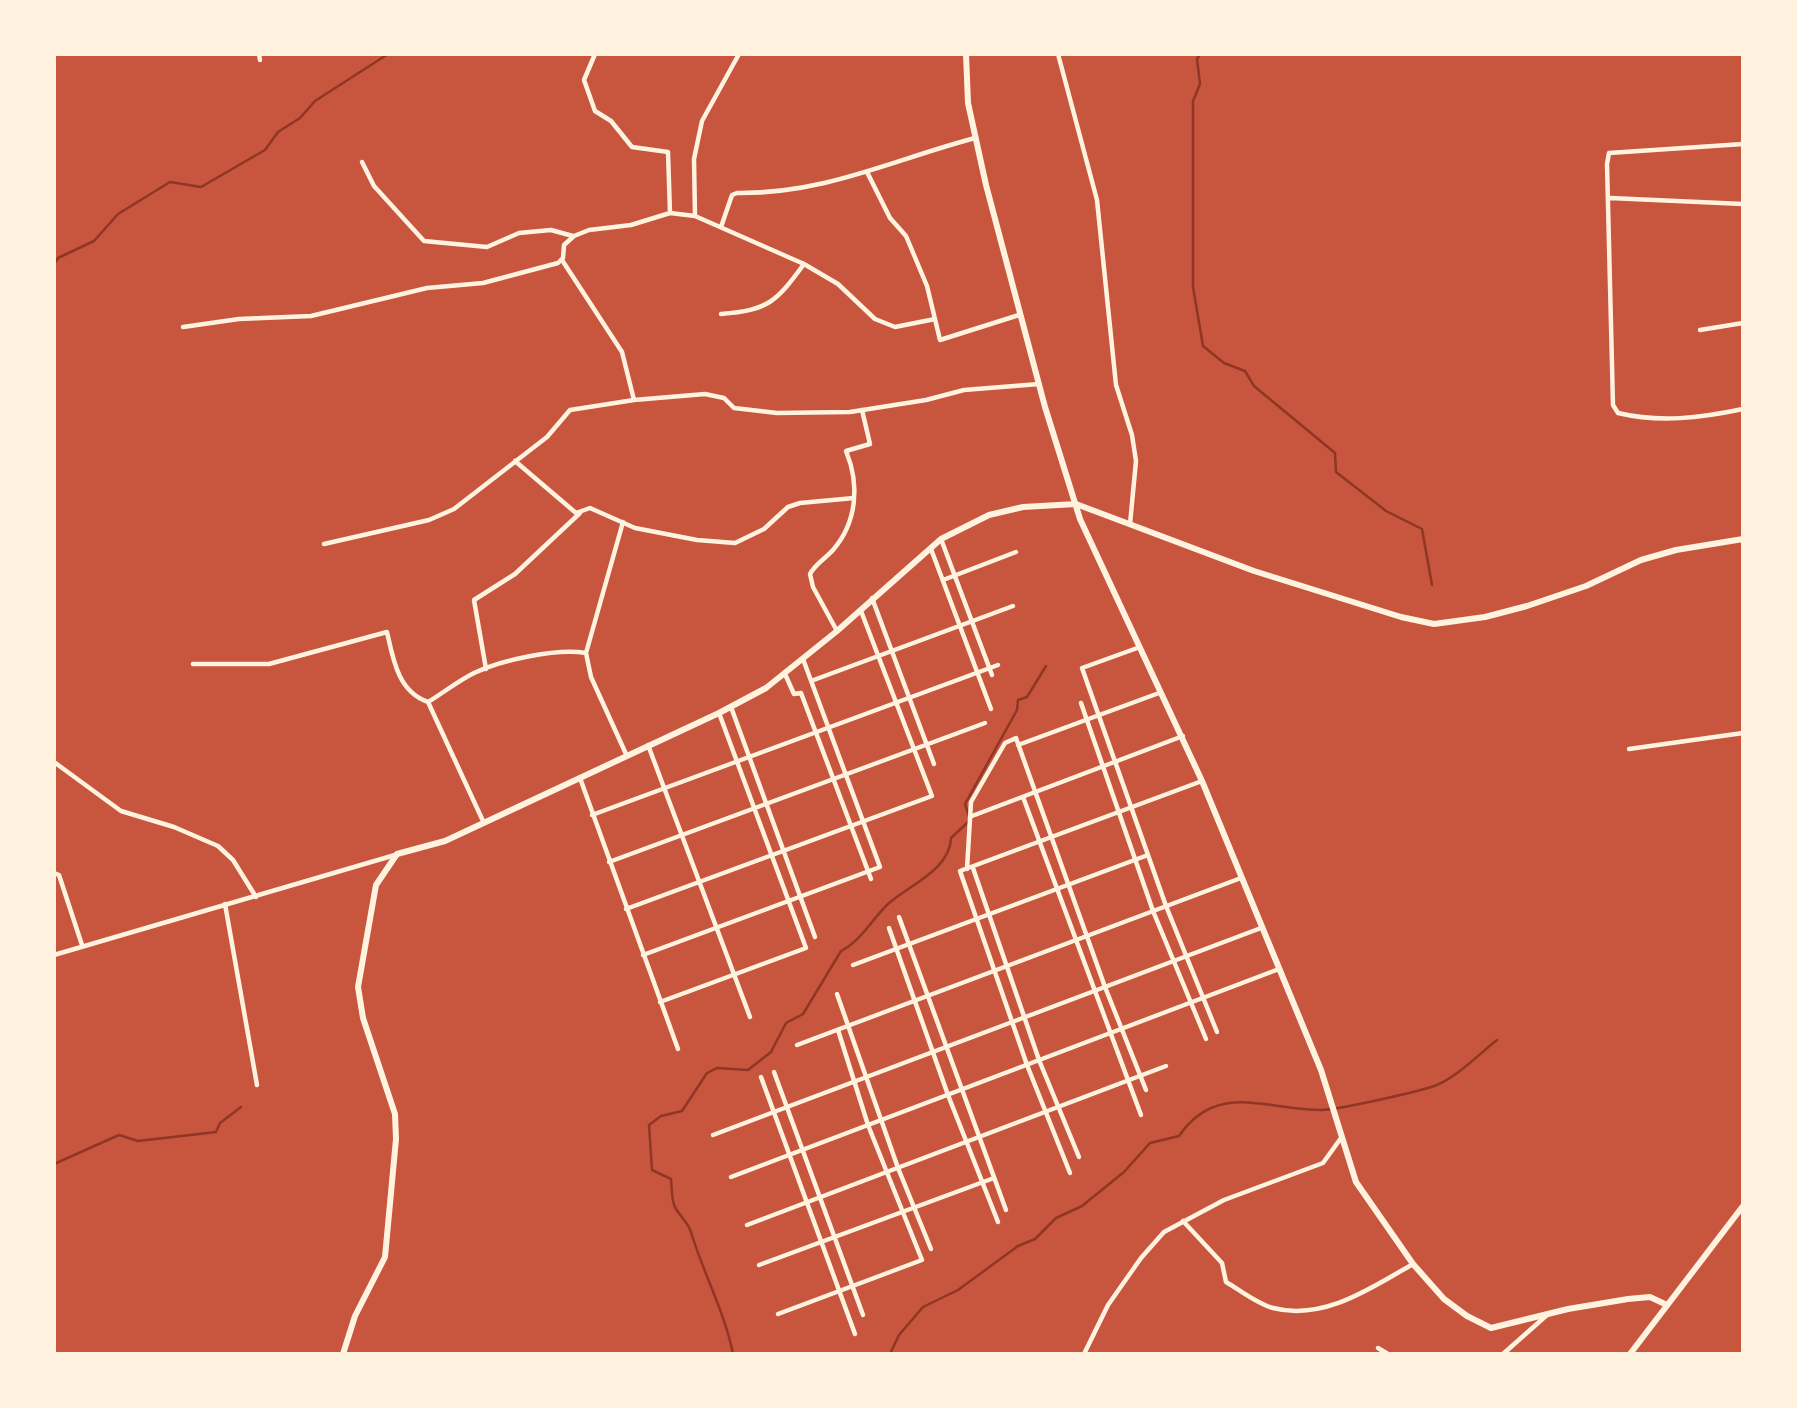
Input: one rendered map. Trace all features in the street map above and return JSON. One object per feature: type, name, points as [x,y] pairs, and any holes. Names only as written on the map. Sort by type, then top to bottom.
[{"type":"street","points":[[595,54],[584,80],[595,111],[611,121],[632,147],[668,152],[670,213]]},
{"type":"street","points":[[695,216],[697,188],[694,159],[702,121],[739,54]]},
{"type":"street","points":[[966,54],[968,103],[975,138],[1019,315],[1076,504],[1202,781],[1321,1070],[1356,1182],[1413,1264],[1444,1299],[1467,1316],[1491,1328],[1501,1328],[1549,1313],[1628,1299],[1650,1297],[1667,1305]]},
{"type":"street","points":[[1058,54],[1097,200],[1116,385],[1132,435],[1136,461],[1130,524]]},
{"type":"street","points":[[721,227],[732,195],[737,192],[776,193],[808,189],[975,138]]},
{"type":"street","points":[[1743,144],[1609,153],[1613,405],[1618,413],[1643,419],[1699,418],[1743,409]]},
{"type":"street","points":[[362,162],[374,186],[424,241],[487,247],[519,233],[551,230],[574,236]]},
{"type":"street","points":[[867,173],[890,218],[906,236],[927,286],[940,340],[1019,315]]},
{"type":"street","points":[[1610,198],[1743,204]]},
{"type":"street","points":[[634,400],[622,352],[562,260],[564,245],[574,236],[589,230],[631,225],[670,213],[695,216],[804,264],[838,284],[875,319],[895,327],[935,319]]},
{"type":"street","points":[[183,327],[239,319],[311,316],[426,288],[483,284],[562,260]]},
{"type":"street","points":[[721,314],[755,311],[765,306],[789,284],[804,264]]},
{"type":"street","points":[[1700,330],[1743,323]]},
{"type":"street","points":[[324,544],[429,520],[454,509],[547,437],[570,410],[634,400],[705,394],[724,398],[734,408],[777,413],[862,410],[926,400],[964,390],[1039,384]]},
{"type":"street","points":[[837,631],[813,587],[810,574],[844,538],[852,520],[854,498],[851,463],[846,451],[870,444],[862,410]]},
{"type":"street","points":[[515,461],[576,513],[580,513]]},
{"type":"street","points":[[486,669],[474,600],[515,574],[580,513],[590,508],[635,528],[697,540],[736,543],[764,529],[788,508],[800,503],[854,498]]},
{"type":"street","points":[[54,956],[82,945],[446,841],[483,821],[719,713],[785,674],[941,539],[989,515],[1037,505],[1076,504],[1254,571],[1401,617],[1434,624],[1485,617],[1527,606],[1586,586],[1641,560],[1676,550],[1743,539]]},
{"type":"street","points":[[622,522],[586,653],[591,677],[626,754]]},
{"type":"street","points":[[941,539],[992,675]]},
{"type":"street","points":[[931,548],[991,709]]},
{"type":"street","points":[[943,580],[1016,552]]},
{"type":"street","points":[[872,598],[934,764]]},
{"type":"street","points":[[811,681],[1013,606]]},
{"type":"street","points":[[626,909],[932,796],[860,609]]},
{"type":"street","points":[[194,664],[270,664],[387,632],[396,668],[405,686],[418,699],[428,702],[486,669],[517,660],[573,651],[586,653]]},
{"type":"street","points":[[1140,647],[1082,668],[1166,906],[1217,1032]]},
{"type":"street","points":[[643,955],[880,867],[803,659]]},
{"type":"street","points":[[592,815],[998,665]]},
{"type":"street","points":[[785,674],[794,694],[801,693],[871,879]]},
{"type":"street","points":[[1018,745],[1160,693]]},
{"type":"street","points":[[428,702],[483,821]]},
{"type":"street","points":[[1081,703],[1153,911],[1206,1039]]},
{"type":"street","points":[[731,707],[815,937]]},
{"type":"street","points":[[660,1002],[806,948],[719,713]]},
{"type":"street","points":[[608,862],[985,723]]},
{"type":"street","points":[[1629,749],[1743,733]]},
{"type":"street","points":[[972,816],[1183,736]]},
{"type":"street","points":[[1079,1157],[1040,1060],[970,868],[971,802],[1005,743],[1016,738],[1086,936],[1146,1090]]},
{"type":"street","points":[[647,745],[750,1017]]},
{"type":"street","points":[[54,762],[121,811],[174,827],[218,846],[233,860],[256,897]]},
{"type":"street","points":[[580,777],[608,862],[678,1049]]},
{"type":"street","points":[[1070,1173],[1027,1065],[960,871],[1202,781]]},
{"type":"street","points":[[1023,797],[1141,1115]]},
{"type":"street","points":[[343,1354],[355,1316],[385,1257],[395,1114],[363,1018],[358,987],[376,885],[397,854]]},
{"type":"street","points":[[853,965],[1148,855]]},
{"type":"street","points":[[54,873],[59,875],[82,945]]},
{"type":"street","points":[[797,1045],[1241,878]]},
{"type":"street","points":[[225,904],[257,1086]]},
{"type":"street","points":[[899,917],[1006,1210]]},
{"type":"street","points":[[889,928],[948,1095],[998,1222]]},
{"type":"street","points":[[713,1135],[1261,928]]},
{"type":"street","points":[[731,1177],[1279,969]]},
{"type":"street","points":[[837,994],[898,1168],[931,1249]]},
{"type":"street","points":[[778,1314],[922,1260],[868,1125],[838,1030]]},
{"type":"street","points":[[747,1225],[1166,1066]]},
{"type":"street","points":[[774,1072],[863,1315]]},
{"type":"street","points":[[761,1077],[855,1334]]},
{"type":"street","points":[[1084,1354],[1108,1305],[1141,1258],[1164,1232],[1224,1200],[1323,1163],[1341,1139]]},
{"type":"street","points":[[759,1265],[994,1178]]},
{"type":"street","points":[[1630,1354],[1743,1206]]},
{"type":"street","points":[[1183,1221],[1222,1263],[1226,1282],[1270,1308],[1295,1312],[1325,1308],[1352,1298],[1413,1264]]},
{"type":"street","points":[[1503,1354],[1549,1313]]},
{"type":"street","points":[[1378,1348],[1388,1354]]},
{"type":"waterway","points":[[54,264],[58,258],[94,241],[118,214],[170,182],[201,187],[265,150],[278,132],[300,118],[315,101],[388,54]]},
{"type":"waterway","points":[[1200,54],[1197,59],[1200,84],[1193,101],[1193,287],[1203,346],[1224,363],[1245,371],[1254,386],[1335,453],[1336,472],[1386,511],[1422,529],[1432,585]]},
{"type":"waterway","points":[[969,816],[965,804],[1017,710],[1018,700],[1027,697],[1046,666]]},
{"type":"waterway","points":[[733,1354],[725,1323],[691,1232],[674,1206],[671,1179],[652,1170],[649,1125],[661,1116],[682,1111],[707,1073],[717,1068],[748,1070],[771,1052],[786,1023],[803,1014],[841,951],[860,936],[888,904],[936,868],[944,859],[951,838],[968,822]]},
{"type":"waterway","points":[[890,1354],[899,1335],[923,1307],[958,1290],[1018,1246],[1035,1239],[1056,1218],[1082,1206],[1124,1172],[1150,1143],[1179,1136],[1194,1119],[1209,1109],[1244,1102],[1321,1110],[1398,1096],[1445,1081],[1497,1040]]},
{"type":"waterway","points":[[54,1164],[119,1135],[138,1141],[216,1132],[220,1123],[241,1107]]}]
